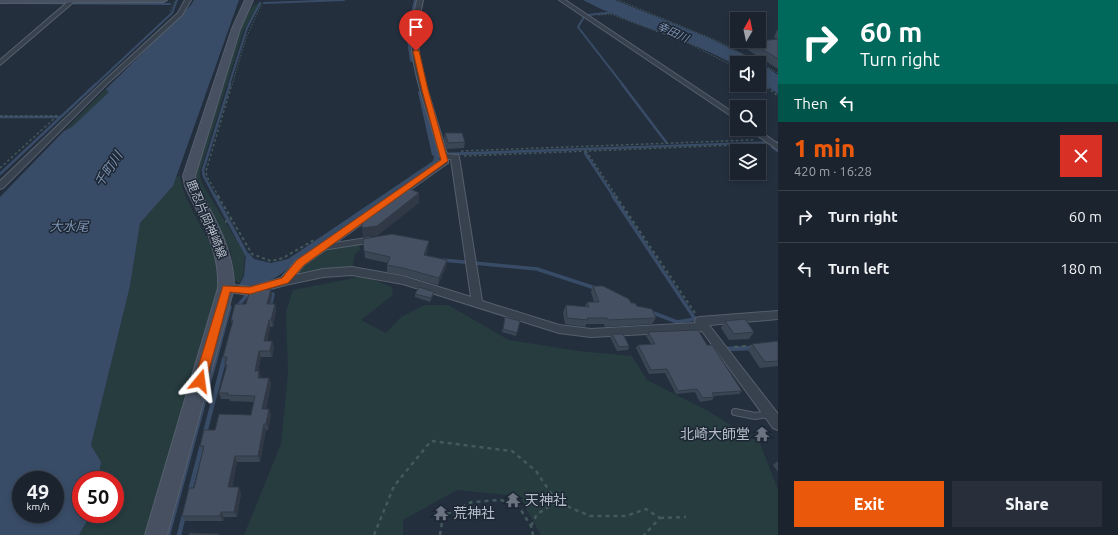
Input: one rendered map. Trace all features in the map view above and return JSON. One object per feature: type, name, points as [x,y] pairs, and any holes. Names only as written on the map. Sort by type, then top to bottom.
[{"type":"main road","points":[[0,1],[71,2],[163,0]]},
{"type":"main road","name":"鹿忍片岡神崎線","points":[[156,535],[231,289],[226,261],[191,186],[188,176],[236,29],[249,0]]},
{"type":"street","points":[[0,186],[94,94],[180,14],[188,0]]},
{"type":"street","points":[[285,280],[300,263],[445,161],[425,90],[414,40],[414,27],[420,0]]},
{"type":"street","points":[[562,0],[730,113]]},
{"type":"street","points":[[0,63],[71,2]]},
{"type":"street","points":[[762,136],[771,143]]},
{"type":"street","points":[[443,154],[455,154],[477,304]]},
{"type":"street","points":[[231,289],[250,291],[285,280],[323,273],[352,271],[403,280],[559,329],[591,333],[702,324],[778,315]]},
{"type":"street","points":[[702,324],[778,424]]},
{"type":"lane","points":[[322,248],[374,240]]},
{"type":"lane","points":[[735,412],[755,416],[770,414]]},
{"type":"path","points":[[169,13],[176,0]]},
{"type":"path","points":[[618,0],[711,38],[761,62],[778,73]]},
{"type":"path","points":[[262,3],[256,12],[245,38],[208,161],[206,171],[207,177],[252,254],[271,261],[283,258],[320,237]]},
{"type":"path","points":[[587,16],[610,14],[688,43],[730,64]]},
{"type":"path","points":[[766,87],[778,96]]},
{"type":"path","points":[[0,116],[56,117],[21,147],[0,168]]},
{"type":"path","points":[[455,154],[586,151],[771,143]]},
{"type":"path","points":[[455,154],[771,143]]},
{"type":"path","points":[[586,151],[702,324]]},
{"type":"path","points":[[226,221],[231,219]]},
{"type":"path","points":[[720,348],[756,345]]},
{"type":"path","points":[[374,535],[394,486],[431,441],[512,451],[536,471],[557,502],[590,516],[626,516],[646,509],[660,518],[686,517]]},
{"type":"path","points":[[440,535],[443,516],[472,502],[501,500],[518,507],[531,526]]},
{"type":"path","points":[[533,535],[531,519],[537,512],[557,502]]},
{"type":"path","points":[[644,535],[660,518]]},
{"type":"green space","points":[[259,3],[243,32],[200,172],[200,177],[204,187],[245,254],[243,276],[239,283],[234,279],[231,252],[196,187],[194,175],[239,32],[252,6]]},
{"type":"green space","points":[[106,89],[110,92],[72,127],[64,131]]},
{"type":"green space","points":[[180,176],[187,200],[215,255],[219,273],[220,291],[148,535],[79,535],[86,523],[124,523],[124,471],[100,471],[101,462],[91,445],[130,286],[140,223],[173,186],[176,177]]},
{"type":"green space","points":[[359,244],[360,250],[355,254],[352,269],[297,276],[293,273],[324,249]]},
{"type":"green space","points":[[364,276],[392,287],[393,295],[361,320],[386,333],[401,317],[425,305],[448,305],[509,340],[578,351],[632,356],[647,380],[708,411],[760,443],[778,490],[778,535],[541,535],[519,496],[457,490],[403,520],[403,535],[244,535],[281,444],[288,373],[286,312],[293,290]]},
{"type":"water","name":"大水尾","points":[[194,0],[239,0],[173,186],[140,223],[130,286],[91,445],[101,462],[100,471],[72,471],[72,523],[86,523],[79,535],[0,535],[0,197],[64,131],[72,127],[109,92],[106,89],[191,5]]},
{"type":"water","name":"幸田川","points":[[583,0],[615,0],[709,38],[746,56],[730,56],[730,62],[680,40]]},
{"type":"water","name":"幸田川","points":[[766,67],[778,75],[778,94],[766,85]]},
{"type":"water","points":[[778,141],[778,144],[730,144],[439,156],[439,162],[281,274],[267,281],[251,285],[247,293],[236,291],[244,276],[246,254],[249,253],[254,259],[271,263],[288,259],[433,161],[435,153]]},
{"type":"building","points":[[778,39],[778,59],[761,48],[766,48],[766,40]]},
{"type":"building","points":[[445,133],[462,133],[465,142],[448,143]]},
{"type":"building","points":[[405,186],[419,193],[377,226],[362,228],[362,218]]},
{"type":"building","points":[[392,234],[429,241],[424,255],[447,260],[439,278],[387,265],[390,257],[364,251],[363,239]]},
{"type":"building","points":[[593,286],[603,286],[629,299],[631,303],[635,303],[637,306],[652,309],[656,318],[608,320],[607,318],[587,318],[588,320],[567,318],[566,305],[589,307],[587,302],[599,302]]},
{"type":"building","points":[[419,287],[434,292],[431,298],[415,294]]},
{"type":"building","points":[[271,289],[267,304],[275,304],[264,341],[272,341],[270,351],[259,351],[255,371],[259,371],[258,378],[269,378],[262,409],[269,409],[266,424],[264,424],[258,456],[235,456],[228,487],[239,487],[234,512],[221,512],[220,516],[182,516],[189,488],[194,488],[204,446],[200,446],[204,430],[215,430],[219,414],[251,415],[255,396],[227,395],[228,393],[219,393],[227,365],[225,365],[227,357],[223,357],[233,320],[231,320],[235,304],[246,304],[250,290]]},
{"type":"building","points":[[505,317],[520,321],[517,333],[503,329]]},
{"type":"building","points":[[745,319],[754,332],[734,334],[725,321]]},
{"type":"building","points":[[698,330],[707,345],[712,345],[742,391],[712,393],[714,397],[703,398],[697,389],[678,391],[667,369],[651,370],[638,345],[655,344],[648,332]]},
{"type":"building","points":[[612,334],[623,334],[629,346],[619,347]]},
{"type":"building","points":[[778,341],[778,361],[765,362],[752,344]]},
{"type":"building","points":[[189,533],[219,534],[219,535],[189,535]]},
{"type":"waterway","points":[[95,85],[172,13],[177,0]]},
{"type":"waterway","points":[[264,3],[344,0]]},
{"type":"waterway","points":[[414,61],[410,32],[417,0]]},
{"type":"waterway","points":[[21,3],[170,4]]},
{"type":"waterway","points":[[229,85],[247,28],[260,3]]},
{"type":"waterway","points":[[588,15],[615,12]]},
{"type":"waterway","points":[[579,13],[584,17],[578,27],[623,85]]},
{"type":"waterway","points":[[0,174],[96,84]]},
{"type":"waterway","points":[[215,197],[204,176],[203,170],[230,84]]},
{"type":"waterway","points":[[622,84],[666,142]]},
{"type":"waterway","points":[[422,92],[437,155]]},
{"type":"waterway","points":[[0,117],[60,117]]},
{"type":"waterway","points":[[772,147],[778,151]]},
{"type":"waterway","points":[[585,153],[614,197]]},
{"type":"waterway","points":[[215,196],[248,257]]},
{"type":"waterway","points":[[613,196],[695,319],[677,322],[651,312]]},
{"type":"waterway","points":[[443,260],[537,269],[595,288]]},
{"type":"waterway","points":[[237,307],[248,294],[250,294]]},
{"type":"waterway","points":[[269,294],[273,294],[270,307]]},
{"type":"waterway","points":[[220,343],[230,307]]},
{"type":"waterway","points":[[168,535],[220,342]]},
{"type":"waterway","points":[[725,349],[752,348]]},
{"type":"waterway","points":[[205,433],[225,356]]},
{"type":"waterway","points":[[190,491],[202,445]]},
{"type":"waterway","points":[[179,535],[184,515]]},
{"type":"place","name":"北崎大師堂","points":[[762,434]]},
{"type":"place","name":"天神社","points":[[513,500]]},
{"type":"place","name":"荒神社","points":[[441,513]]},
{"type":"route","points":[[200,381],[226,288],[240,291],[250,291],[285,280],[293,269],[300,263],[445,161],[425,90],[416,51]]},
{"type":"water label","name":"千町川","points":[[108,169]]}]
